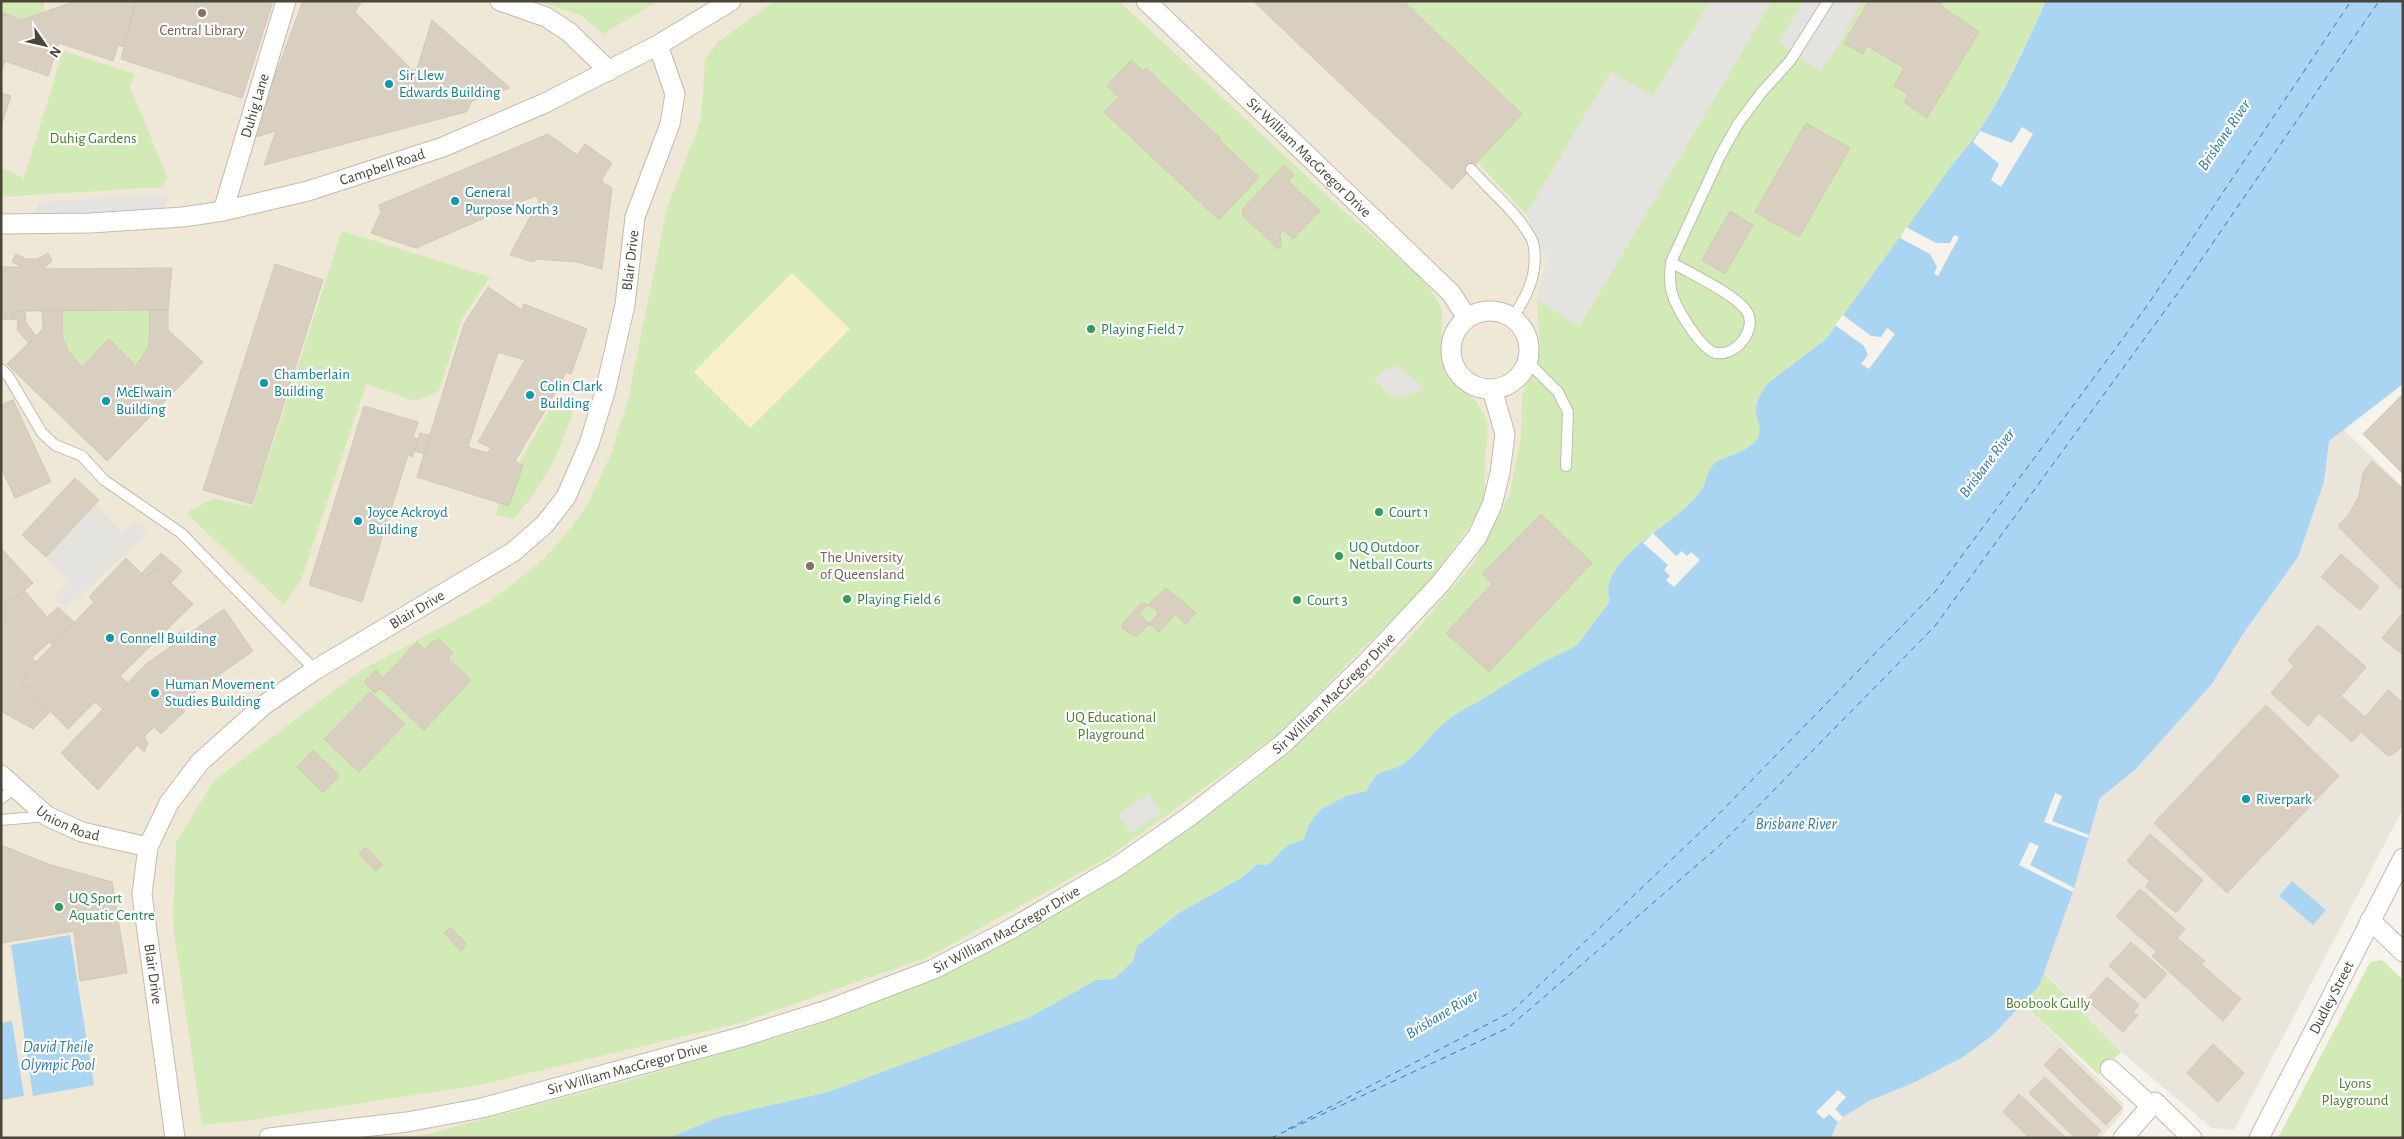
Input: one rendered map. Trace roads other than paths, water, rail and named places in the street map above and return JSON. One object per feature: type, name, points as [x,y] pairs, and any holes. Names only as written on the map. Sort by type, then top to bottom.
[{"type":"street","name":"Duhig Lane","points":[[223,211],[286,1]]},
{"type":"street","points":[[500,1],[546,17],[569,32],[610,71]]},
{"type":"street","name":"Campbell Road","points":[[1,224],[90,223],[183,217],[223,211],[308,192],[443,147],[546,104],[658,45],[732,1]]},
{"type":"street","name":"Sir William MacGregor Drive","points":[[1146,1],[1451,293],[1467,318]]},
{"type":"street","name":"Blair Drive","points":[[176,1138],[142,894],[148,847],[170,803],[200,762],[264,705],[315,670],[513,552],[545,524],[566,497],[589,444],[605,392],[626,305],[635,216],[670,124],[675,94],[658,45]]},
{"type":"street","points":[[1492,310],[1514,318],[1527,336],[1530,349],[1528,362],[1521,374],[1513,382],[1492,389],[1478,388],[1468,383],[1454,366],[1451,342],[1456,330],[1467,318],[1479,312],[1492,310]]},
{"type":"street","name":"Sir William MacGregor Drive","points":[[269,1138],[407,1122],[482,1108],[744,1036],[827,1010],[934,969],[1011,929],[1118,866],[1190,816],[1284,743],[1356,674],[1440,584],[1477,537],[1492,506],[1500,473],[1505,434],[1492,389]]},
{"type":"street","name":"Union Road","points":[[5,787],[47,816],[82,832],[148,847]]},
{"type":"street","name":"Dudley Street","points":[[2259,1138],[2403,858]]},
{"type":"street","points":[[2370,920],[2403,952]]},
{"type":"street","points":[[2110,1069],[2151,1106]]},
{"type":"street","points":[[2123,1138],[2155,1102],[2192,1138]]},
{"type":"lane","points":[[1671,262],[1738,301],[1747,310],[1750,321],[1748,334],[1738,346],[1728,352],[1717,353],[1708,350],[1700,341],[1672,293],[1671,262],[1729,140],[1761,93],[1790,61],[1828,1]]},
{"type":"lane","points":[[1470,169],[1518,220],[1532,239],[1534,270],[1527,292],[1514,318]]},
{"type":"lane","points":[[1528,362],[1558,392],[1568,412],[1566,466]]},
{"type":"lane","points":[[1,369],[9,377],[42,433],[55,445],[82,456],[104,480],[181,533],[315,670]]},
{"type":"lane","points":[[1,820],[47,816]]},
{"type":"water","name":"Brisbane River","points":[[2046,1],[2403,1],[2403,384],[2329,441],[2324,482],[2298,557],[2245,631],[2211,685],[2135,770],[2100,798],[2073,892],[2039,986],[1993,1035],[1963,1057],[1913,1083],[1869,1101],[1843,1117],[1838,1122],[1831,1138],[668,1138],[719,1117],[828,1092],[1030,1017],[1096,980],[1114,979],[1133,961],[1137,946],[1179,913],[1241,878],[1257,864],[1270,863],[1290,844],[1304,839],[1309,824],[1321,809],[1348,795],[1367,791],[1376,776],[1407,761],[1453,716],[1538,665],[1578,644],[1610,601],[1608,589],[1612,576],[1619,564],[1642,542],[1695,498],[1702,489],[1709,470],[1716,462],[1745,449],[1758,437],[1760,431],[1756,412],[1757,404],[1767,384],[1826,339],[1970,143],[1983,125],[2006,85]]},
{"type":"water","points":[[2292,881],[2326,910],[2313,925],[2279,896]]},
{"type":"water","name":"David Theile Olympic Pool","points":[[70,935],[94,1085],[33,1096],[11,945]]},
{"type":"water","points":[[12,1021],[24,1096],[1,1100],[1,1023]]},
{"type":"place","name":"Central Library","points":[[202,13]]},
{"type":"place","name":"Sir Llew Edwards Building","points":[[389,84]]},
{"type":"place","name":"General Purpose North 3","points":[[455,201]]},
{"type":"place","name":"Playing Field 7","points":[[1091,329]]},
{"type":"place","name":"Chamberlain Building","points":[[264,383]]},
{"type":"place","name":"Colin Clark Building","points":[[530,395]]},
{"type":"place","name":"McElwain Building","points":[[106,401]]},
{"type":"place","name":"Court 1","points":[[1379,512]]},
{"type":"place","name":"Joyce Ackroyd Building","points":[[358,521]]},
{"type":"place","name":"UQ Outdoor Netball Courts","points":[[1339,556]]},
{"type":"place","name":"The University of Queensland","points":[[810,566]]},
{"type":"place","name":"Playing Field 6","points":[[847,599]]},
{"type":"place","name":"Court 3","points":[[1297,600]]},
{"type":"place","name":"Connell Building","points":[[110,638]]},
{"type":"place","name":"Human Movement Studies Building","points":[[155,693]]},
{"type":"place","name":"Riverpark","points":[[2246,799]]},
{"type":"place","name":"UQ Sport Aquatic Centre","points":[[59,907]]},
{"type":"park label","name":"Duhig Gardens","points":[[93,138]]},
{"type":"park label","name":"UQ Educational Playground","points":[[1111,726]]},
{"type":"park label","name":"Boobook Gully","points":[[2048,1003]]},
{"type":"park label","name":"Lyons Playground","points":[[2355,1092]]}]
